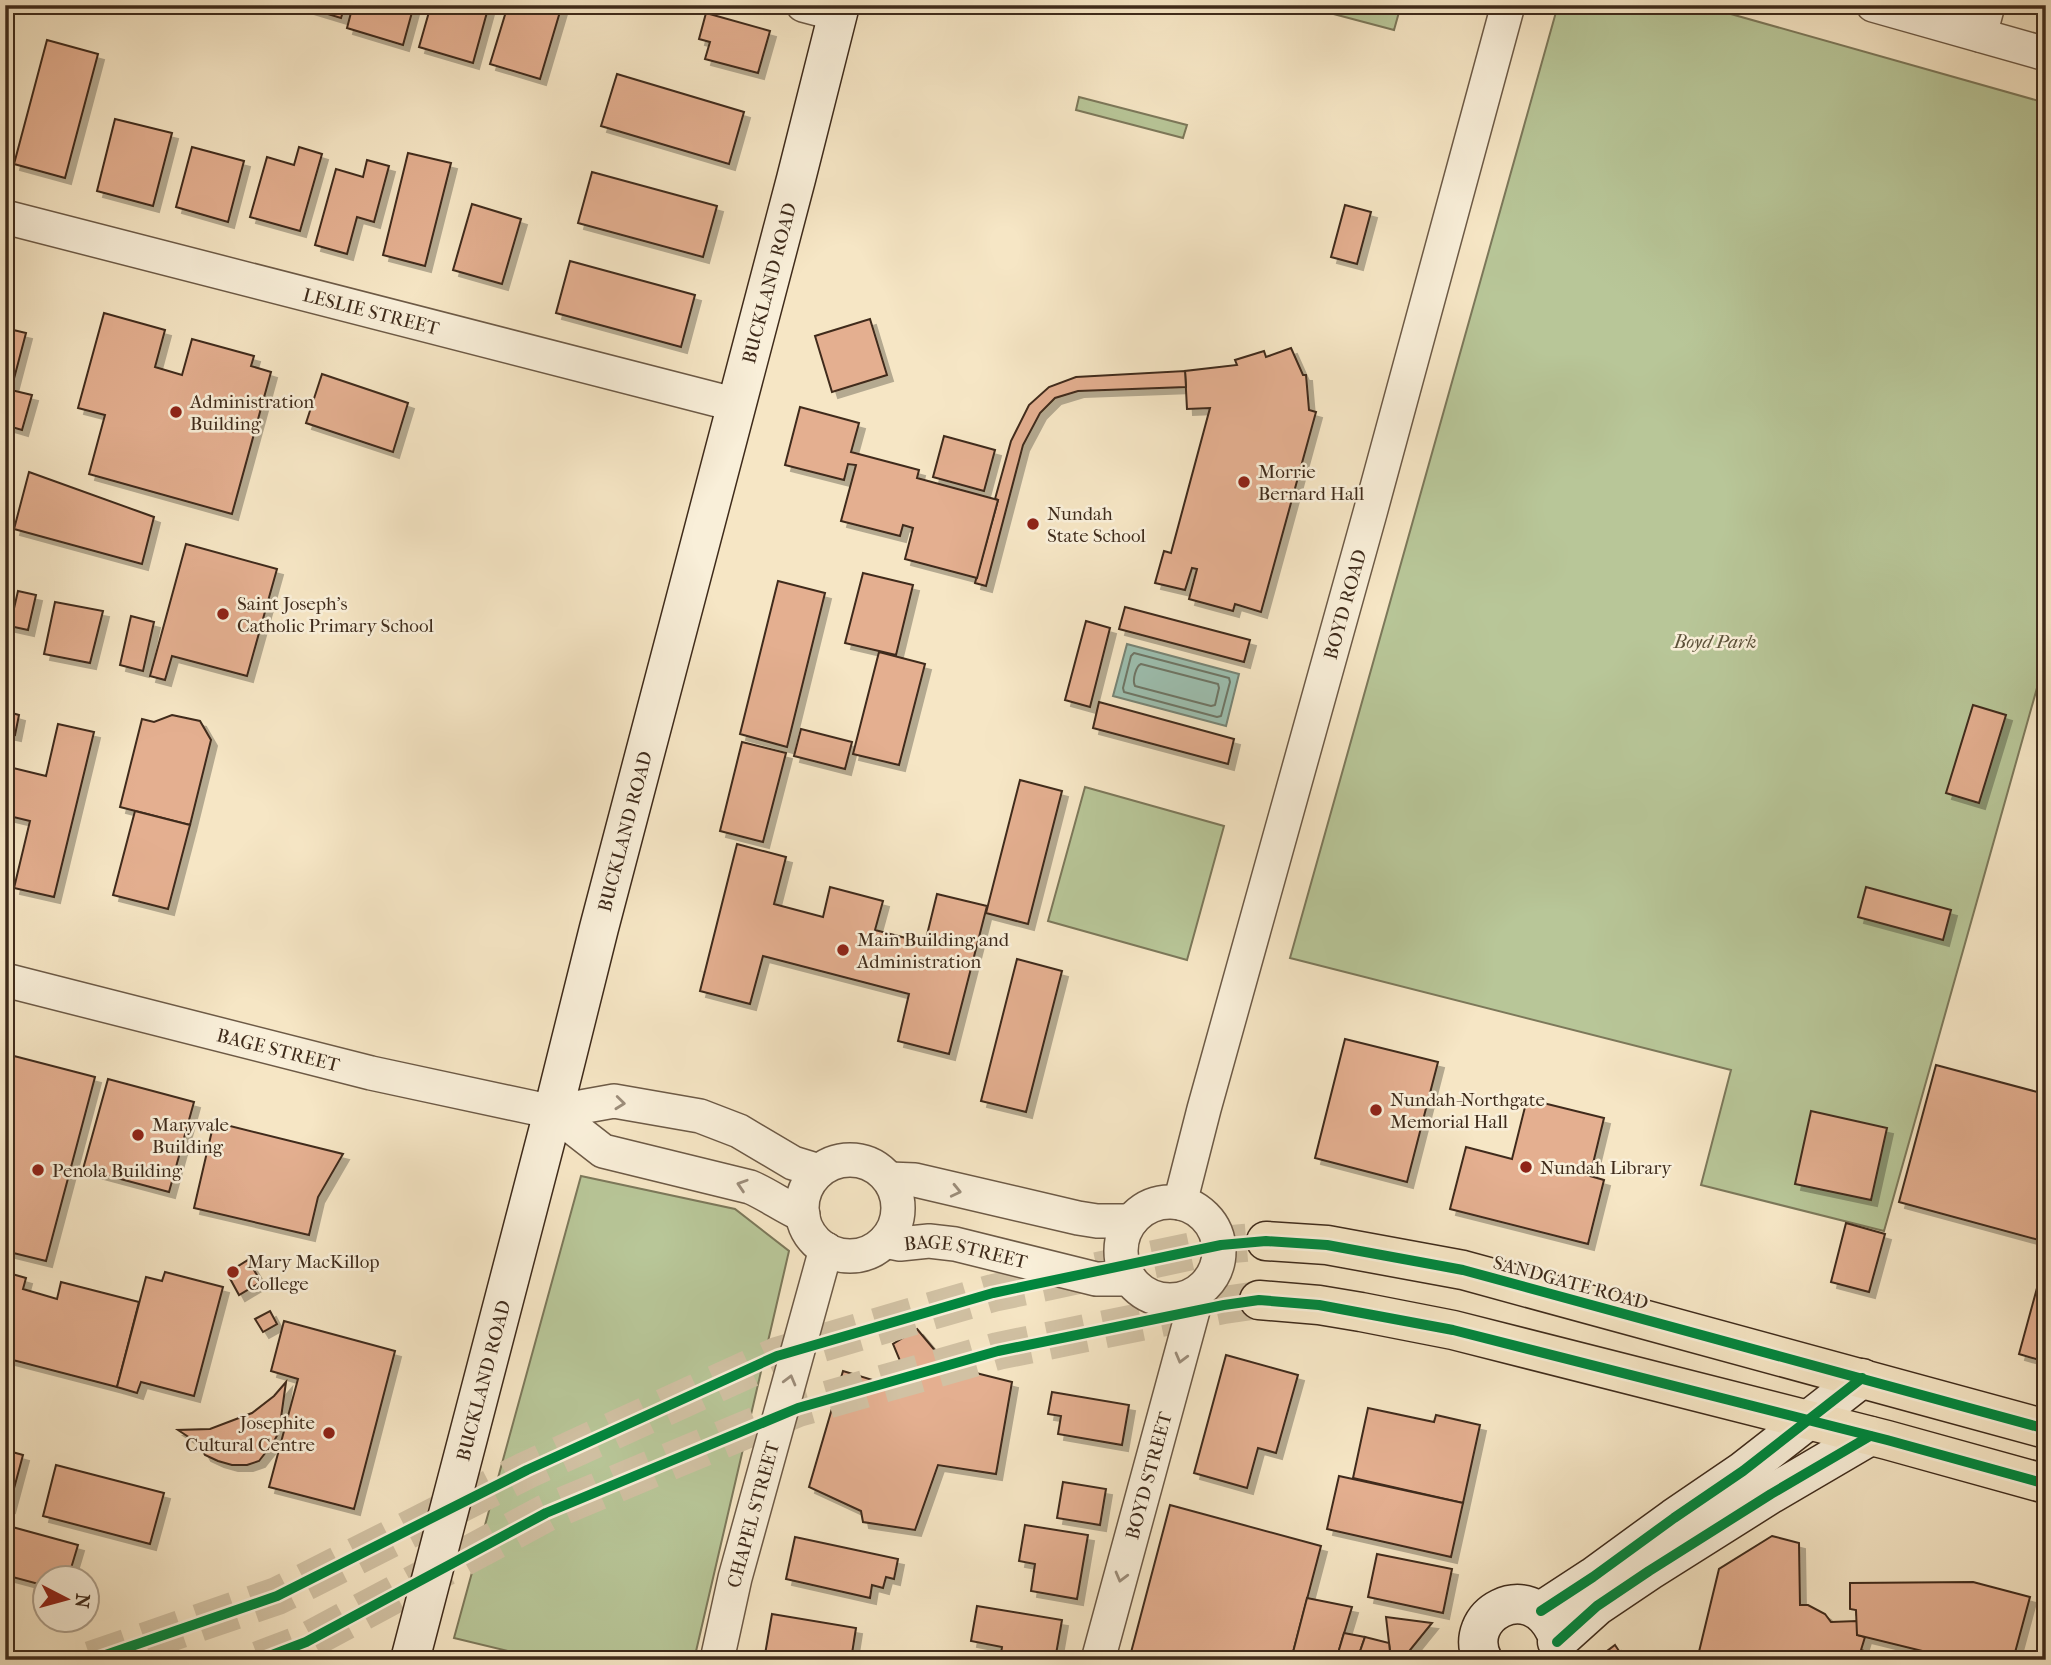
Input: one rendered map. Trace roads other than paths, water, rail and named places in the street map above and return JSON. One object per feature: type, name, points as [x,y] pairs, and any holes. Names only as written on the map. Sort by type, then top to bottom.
[{"type":"highway","name":"SANDGATE ROAD","points":[[1266,1241],[1327,1245],[1463,1270],[2046,1429]]},
{"type":"highway","points":[[1259,1300],[1362,1312],[1452,1329],[2046,1484]]},
{"type":"street","name":"BOYD ROAD","points":[[1181,1203],[1204,1109],[1363,540],[1508,5]]},
{"type":"street","points":[[1873,5],[1984,20],[2046,54]]},
{"type":"street","name":"BUCKLAND ROAD","points":[[410,1660],[796,179],[827,8]]},
{"type":"street","name":"LESLIE STREET","points":[[5,217],[737,405]]},
{"type":"street","name":"BAGE STREET","points":[[5,980],[370,1073],[553,1112],[614,1101],[700,1116],[738,1131],[793,1163],[819,1171]]},
{"type":"street","name":"BAGE STREET","points":[[553,1112],[603,1151],[750,1187],[803,1215]]},
{"type":"street","points":[[848,1159],[863,1161],[878,1168],[889,1179],[897,1194],[899,1211],[895,1227],[885,1241],[872,1251],[857,1256],[841,1255],[826,1249],[811,1234],[803,1215],[803,1198],[809,1183],[819,1171],[833,1162],[848,1159]]},
{"type":"street","points":[[889,1179],[915,1180],[1078,1218],[1131,1222]]},
{"type":"street","points":[[1167,1202],[1181,1203],[1195,1210],[1207,1220],[1216,1234],[1219,1250],[1217,1266],[1209,1280],[1198,1292],[1169,1301],[1140,1291],[1129,1279],[1123,1266],[1121,1250],[1124,1235],[1131,1222],[1153,1205],[1167,1202]]},
{"type":"street","name":"BAGE STREET","points":[[885,1241],[900,1244],[937,1241],[1096,1279],[1129,1279]]},
{"type":"street","name":"CHAPEL STREET","points":[[717,1660],[735,1578],[826,1249]]},
{"type":"street","name":"BOYD STREET","points":[[1098,1660],[1198,1292]]},
{"type":"street","points":[[1550,1638],[1743,1471],[1862,1378]]},
{"type":"street","points":[[1550,1638],[1649,1571],[1771,1494],[1870,1436]]},
{"type":"street","points":[[1483,1660],[1478,1641],[1481,1629],[1498,1609],[1510,1604],[1523,1604],[1550,1638]]},
{"type":"water","points":[[1127,644],[1239,674],[1226,726],[1113,696]]},
{"type":"tunnel","points":[[91,1660],[277,1596],[527,1470],[777,1356],[993,1293],[1221,1245],[1266,1241]]},
{"type":"tunnel","points":[[259,1660],[306,1642],[546,1513],[798,1408],[998,1351],[1259,1300]]},
{"type":"place","name":"Administration Building","points":[[176,412]]},
{"type":"place","name":"Morrie Bernard Hall","points":[[1244,482]]},
{"type":"place","name":"Nundah State School","points":[[1033,524]]},
{"type":"place","name":"Saint Joseph's Catholic Primary School","points":[[223,614]]},
{"type":"place","name":"Main Building and Administration","points":[[843,950]]},
{"type":"place","name":"Nundah-Northgate Memorial Hall","points":[[1376,1110]]},
{"type":"place","name":"Maryvale Building","points":[[138,1135]]},
{"type":"place","name":"Nundah Library","points":[[1526,1167]]},
{"type":"place","name":"Penola Building","points":[[38,1170]]},
{"type":"place","name":"Mary MacKillop College","points":[[233,1272]]},
{"type":"place","name":"Josephite Cultural Centre","points":[[329,1433]]},
{"type":"park label","name":"Boyd Park","points":[[1715,641]]}]
